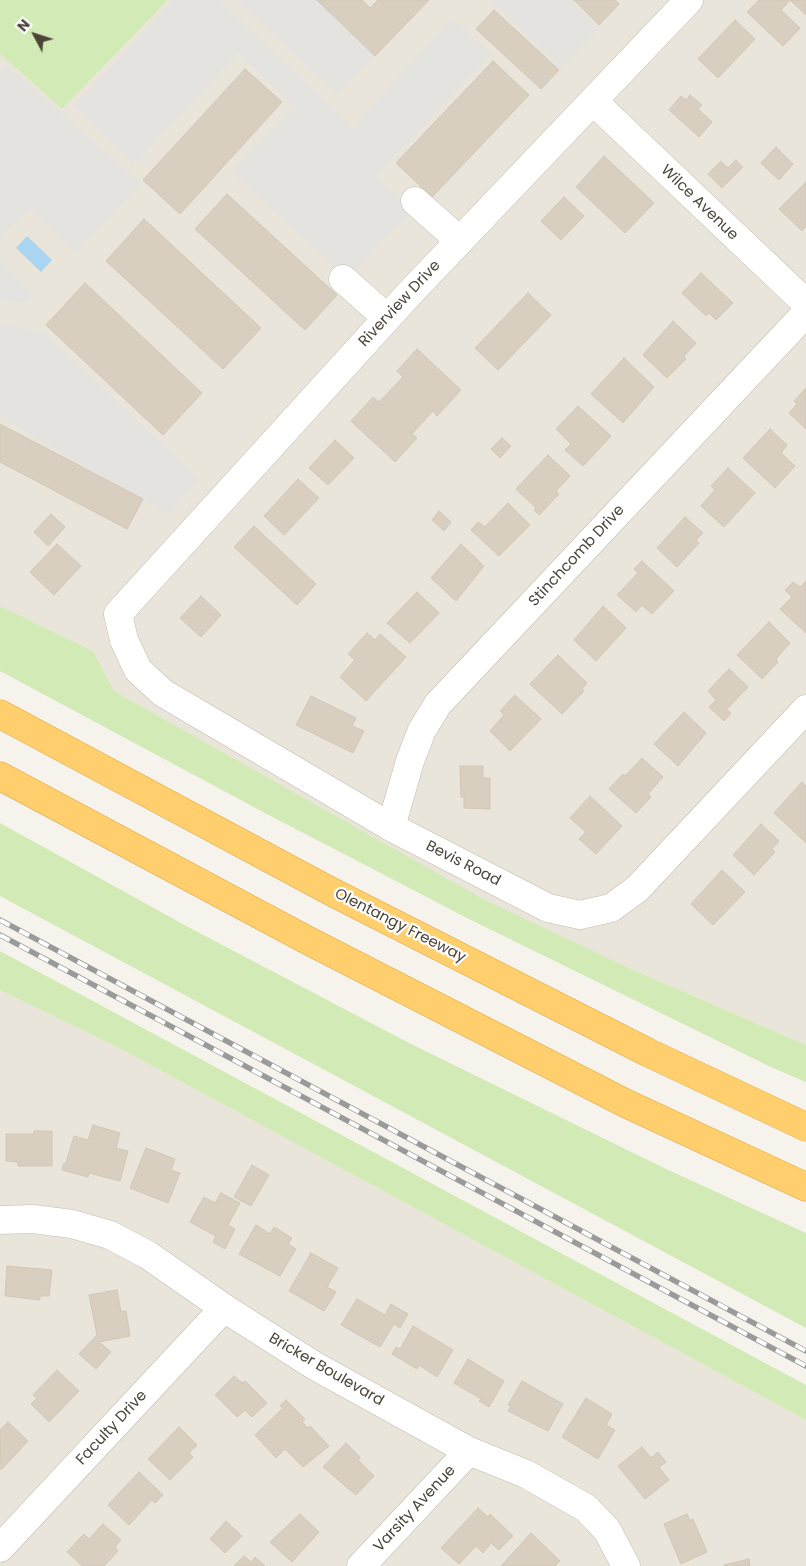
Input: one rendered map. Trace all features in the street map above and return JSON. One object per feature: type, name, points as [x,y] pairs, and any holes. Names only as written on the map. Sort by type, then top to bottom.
[{"type":"highway","points":[[0,709],[33,732]]},
{"type":"highway","name":"Olentangy Freeway","points":[[0,714],[332,892],[649,1054],[806,1127]]},
{"type":"highway","points":[[0,776],[307,940],[590,1084],[806,1187]]},
{"type":"street","name":"Riverview Drive","points":[[118,614],[387,318],[689,0]]},
{"type":"street","name":"Wilce Avenue","points":[[594,102],[806,303]]},
{"type":"street","points":[[415,201],[460,241]]},
{"type":"street","points":[[342,279],[387,318]]},
{"type":"street","name":"Stinchcomb Drive","points":[[392,827],[410,760],[422,730],[438,704],[806,313]]},
{"type":"street","name":"Bevis Road","points":[[118,614],[124,640],[138,670],[163,693],[392,827],[548,908],[580,915],[611,908],[637,889],[806,709]]},
{"type":"street","name":"Bricker Boulevard","points":[[0,1220],[33,1219],[72,1224],[110,1235],[148,1255],[224,1308],[314,1366],[469,1451],[526,1474],[586,1508],[607,1530],[626,1566]]},
{"type":"street","name":"Faculty Drive","points":[[0,1548],[224,1308]]},
{"type":"street","name":"Varsity Avenue","points":[[362,1566],[469,1451]]},
{"type":"shaded area","points":[[168,0],[806,0],[806,1045],[629,968],[483,900],[114,691],[93,651],[0,606],[0,54],[62,109]]},
{"type":"shaded area","points":[[174,0],[218,0],[353,127],[452,18],[492,54],[375,177],[414,209],[347,279],[232,172],[295,108],[238,53],[133,165],[73,106]]},
{"type":"shaded area","points":[[237,0],[316,0],[375,56],[338,95]]},
{"type":"shaded area","points":[[493,0],[570,0],[599,28],[561,68],[492,2]]},
{"type":"shaded area","points":[[6,65],[141,184],[76,253],[29,208],[0,239],[0,71]]},
{"type":"shaded area","points":[[0,262],[34,295],[23,303],[0,300]]},
{"type":"shaded area","points":[[0,322],[45,334],[200,479],[168,514],[0,417]]},
{"type":"shaded area","points":[[0,990],[121,1049],[806,1420],[806,1566],[0,1566]]},
{"type":"green space","points":[[0,0],[168,0],[62,109],[0,54]]},
{"type":"green space","points":[[0,606],[93,651],[114,691],[483,899],[629,968],[806,1045],[806,1082],[773,1068],[469,919],[265,813],[0,671]]},
{"type":"green space","points":[[0,823],[190,928],[411,1044],[664,1168],[806,1233],[806,1328],[0,896]]},
{"type":"green space","points":[[0,951],[806,1385],[806,1420],[121,1049],[0,990]]},
{"type":"water","points":[[27,236],[52,260],[41,272],[16,248]]},
{"type":"building","points":[[317,0],[362,0],[370,8],[378,0],[429,0],[375,56]]},
{"type":"building","points":[[574,0],[615,0],[619,4],[599,25]]},
{"type":"building","points":[[759,0],[790,0],[781,10],[800,28],[783,46],[747,12]]},
{"type":"building","points":[[790,0],[806,0],[806,15]]},
{"type":"building","points":[[494,10],[559,70],[541,89],[476,29]]},
{"type":"building","points":[[735,20],[755,39],[718,78],[698,59]]},
{"type":"building","points":[[493,61],[529,95],[432,197],[396,163]]},
{"type":"building","points":[[245,69],[282,102],[180,214],[143,180]]},
{"type":"building","points":[[690,95],[702,105],[698,109],[712,122],[699,137],[669,110],[681,96],[686,100]]},
{"type":"building","points":[[776,147],[793,164],[779,180],[761,163]]},
{"type":"building","points":[[604,156],[654,203],[625,233],[576,187]]},
{"type":"building","points":[[736,160],[743,167],[722,188],[708,174],[721,161],[728,168]]},
{"type":"building","points":[[806,182],[806,226],[802,231],[779,209]]},
{"type":"building","points":[[227,194],[337,295],[305,330],[195,229]]},
{"type":"building","points":[[564,197],[584,216],[561,240],[541,221]]},
{"type":"building","points":[[144,219],[261,328],[223,369],[106,261]]},
{"type":"building","points":[[701,273],[733,303],[716,320],[709,313],[706,316],[682,293]]},
{"type":"building","points":[[85,283],[202,393],[163,435],[46,325]]},
{"type":"building","points":[[528,293],[551,315],[498,370],[475,348]]},
{"type":"building","points":[[673,321],[696,343],[684,356],[686,359],[667,378],[643,355]]},
{"type":"building","points":[[417,349],[461,390],[437,416],[433,411],[412,434],[417,438],[395,462],[351,421],[373,397],[379,402],[403,377],[397,371]]},
{"type":"building","points":[[624,358],[654,387],[623,423],[591,394]]},
{"type":"building","points":[[806,388],[806,429],[789,413],[797,404],[794,401]]},
{"type":"building","points":[[578,406],[611,436],[583,466],[565,450],[571,444],[556,429]]},
{"type":"building","points":[[0,424],[143,499],[127,529],[0,462]]},
{"type":"building","points":[[770,429],[787,445],[781,453],[795,466],[775,488],[743,458]]},
{"type":"building","points":[[502,438],[511,446],[500,458],[491,449]]},
{"type":"building","points":[[335,440],[354,458],[328,485],[309,468]]},
{"type":"building","points":[[548,455],[570,476],[556,491],[559,494],[539,515],[534,510],[536,508],[516,489]]},
{"type":"building","points":[[728,468],[755,493],[724,527],[701,506],[715,490],[711,486]]},
{"type":"building","points":[[298,479],[319,498],[284,535],[264,516]]},
{"type":"building","points":[[508,503],[530,525],[499,556],[471,530],[478,522],[485,527]]},
{"type":"building","points":[[439,511],[451,522],[444,531],[432,520]]},
{"type":"building","points":[[51,514],[65,527],[48,546],[34,532]]},
{"type":"building","points":[[685,517],[703,533],[696,540],[699,543],[677,567],[657,548]]},
{"type":"building","points":[[254,526],[316,584],[297,605],[234,547]]},
{"type":"building","points":[[57,544],[81,566],[54,595],[30,572]]},
{"type":"building","points":[[461,544],[484,566],[456,601],[431,578]]},
{"type":"building","points":[[642,561],[674,591],[652,614],[642,605],[636,612],[617,595],[638,573],[634,569]]},
{"type":"building","points":[[806,581],[806,633],[780,609],[792,597],[785,590],[793,582],[800,587]]},
{"type":"building","points":[[417,592],[439,613],[410,643],[387,623]]},
{"type":"building","points":[[201,596],[221,615],[201,637],[180,618]]},
{"type":"building","points":[[603,606],[626,628],[596,661],[574,640]]},
{"type":"building","points":[[769,622],[790,643],[776,659],[778,662],[762,679],[737,655]]},
{"type":"building","points":[[367,633],[375,640],[380,634],[406,657],[366,701],[340,677],[355,660],[348,654]]},
{"type":"building","points":[[558,655],[587,683],[582,689],[584,691],[562,714],[530,684]]},
{"type":"building","points":[[729,669],[748,687],[727,709],[731,713],[724,721],[709,707],[716,700],[708,691]]},
{"type":"building","points":[[515,695],[541,719],[510,751],[490,731],[504,715],[500,711]]},
{"type":"building","points":[[311,696],[356,718],[352,726],[364,731],[353,753],[296,725]]},
{"type":"building","points":[[684,712],[706,733],[678,766],[654,744]]},
{"type":"building","points":[[642,758],[663,777],[648,794],[651,797],[636,813],[609,789]]},
{"type":"building","points":[[460,766],[483,766],[483,778],[490,778],[490,809],[464,808],[464,797],[461,797]]},
{"type":"building","points":[[802,782],[806,786],[806,843],[774,813]]},
{"type":"building","points":[[590,796],[622,826],[596,854],[579,839],[586,832],[570,818]]},
{"type":"building","points":[[761,824],[779,841],[772,849],[775,852],[754,875],[733,855]]},
{"type":"building","points":[[722,870],[745,892],[713,925],[691,904]]},
{"type":"building","points":[[93,1125],[120,1133],[116,1148],[128,1151],[120,1181],[89,1173],[88,1177],[62,1170],[74,1136],[88,1140]]},
{"type":"building","points":[[34,1131],[52,1131],[52,1166],[18,1166],[18,1162],[6,1161],[6,1134],[34,1134]]},
{"type":"building","points":[[146,1148],[175,1159],[171,1170],[180,1173],[168,1203],[130,1188]]},
{"type":"building","points":[[252,1165],[269,1175],[251,1206],[234,1197]]},
{"type":"building","points":[[221,1193],[240,1203],[228,1225],[235,1229],[225,1249],[213,1242],[216,1236],[190,1222],[204,1197],[215,1203]]},
{"type":"building","points":[[256,1225],[270,1234],[274,1227],[292,1238],[288,1244],[296,1249],[280,1276],[239,1254]]},
{"type":"building","points":[[311,1253],[338,1268],[327,1287],[336,1292],[324,1311],[289,1291]]},
{"type":"building","points":[[7,1266],[52,1270],[49,1296],[40,1296],[40,1300],[5,1296]]},
{"type":"building","points":[[117,1290],[121,1312],[126,1311],[130,1336],[99,1342],[111,1352],[96,1369],[79,1354],[97,1335],[89,1295]]},
{"type":"building","points":[[357,1299],[385,1315],[391,1304],[408,1314],[400,1328],[394,1324],[380,1347],[341,1325]]},
{"type":"building","points":[[413,1326],[453,1350],[437,1377],[419,1365],[417,1369],[392,1354],[396,1347],[400,1349]]},
{"type":"building","points":[[468,1359],[504,1381],[489,1407],[479,1401],[481,1399],[454,1383]]},
{"type":"building","points":[[57,1370],[79,1391],[49,1422],[31,1404],[37,1398],[33,1395]]},
{"type":"building","points":[[234,1376],[242,1383],[245,1381],[267,1403],[252,1417],[245,1410],[237,1417],[215,1395]]},
{"type":"building","points":[[522,1381],[563,1404],[548,1431],[508,1411],[511,1406],[508,1405]]},
{"type":"building","points":[[586,1398],[612,1414],[606,1425],[615,1430],[598,1459],[562,1437]]},
{"type":"building","points":[[286,1400],[305,1419],[302,1422],[308,1428],[310,1426],[329,1446],[303,1467],[285,1449],[276,1458],[255,1435],[283,1408],[280,1406]]},
{"type":"building","points":[[8,1422],[28,1441],[1,1470],[0,1430]]},
{"type":"building","points":[[179,1427],[197,1445],[189,1453],[193,1457],[170,1480],[148,1459]]},
{"type":"building","points":[[346,1443],[360,1457],[358,1460],[374,1476],[356,1495],[323,1467]]},
{"type":"building","points":[[642,1447],[651,1458],[658,1452],[666,1462],[659,1467],[669,1480],[645,1499],[618,1466]]},
{"type":"building","points":[[139,1472],[163,1495],[155,1503],[152,1500],[129,1525],[108,1505]]},
{"type":"building","points":[[478,1508],[488,1517],[490,1514],[513,1536],[499,1550],[491,1543],[483,1553],[476,1546],[459,1564],[441,1548]]},
{"type":"building","points":[[300,1514],[319,1532],[292,1562],[270,1542]]},
{"type":"building","points":[[687,1514],[690,1521],[693,1519],[707,1552],[681,1564],[664,1524]]},
{"type":"building","points":[[226,1521],[242,1536],[225,1553],[210,1539]]},
{"type":"building","points":[[103,1524],[121,1540],[115,1547],[118,1551],[104,1566],[82,1566],[67,1552],[84,1534],[89,1539]]},
{"type":"building","points":[[531,1533],[560,1561],[555,1566],[501,1566]]},
{"type":"building","points":[[244,1556],[251,1562],[255,1557],[265,1566],[234,1566]]},
{"type":"building","points":[[749,1559],[750,1566],[724,1566],[724,1565]]},
{"type":"railway","points":[[0,920],[806,1351]]},
{"type":"railway","points":[[0,935],[806,1366]]}]
